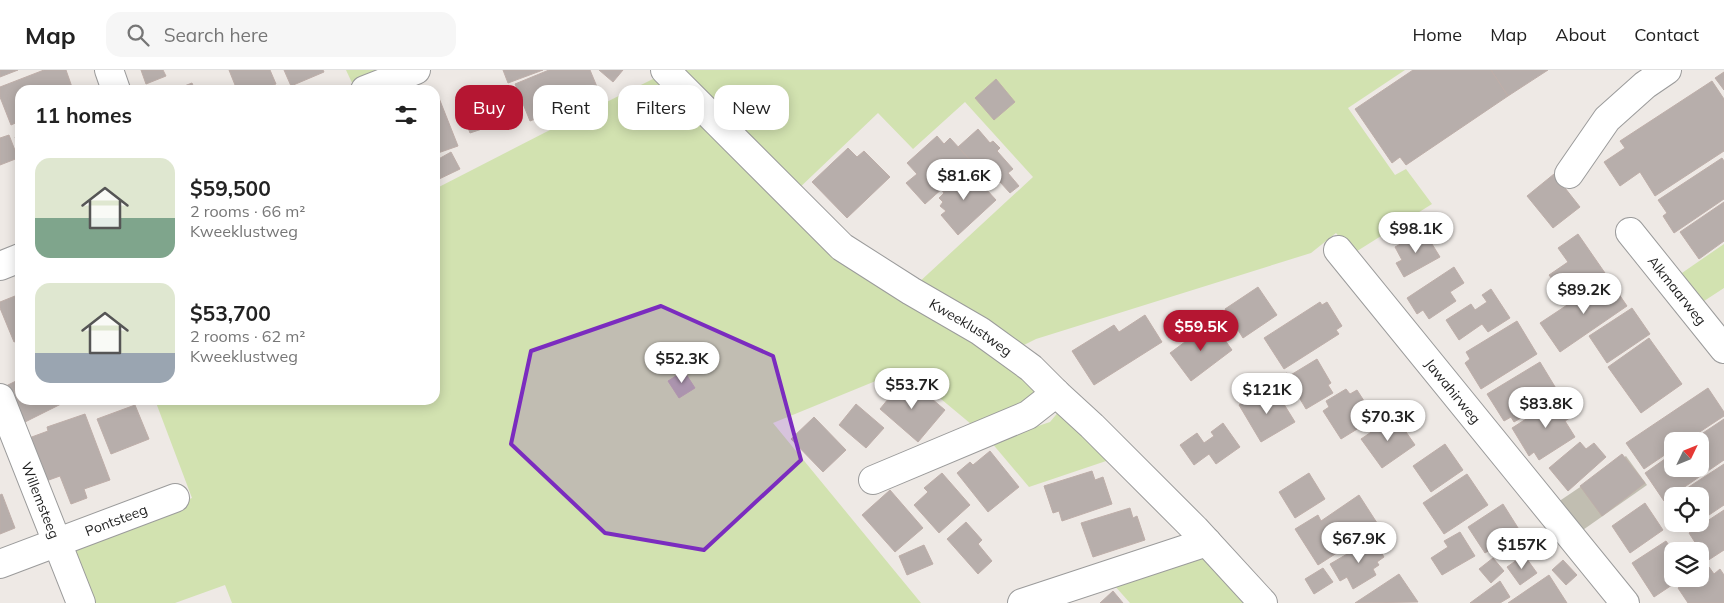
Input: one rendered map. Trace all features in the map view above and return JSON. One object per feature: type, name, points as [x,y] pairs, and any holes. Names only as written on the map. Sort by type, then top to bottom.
[{"type":"street","points":[[108,70],[114,85]]},
{"type":"street","points":[[378,85],[416,70]]},
{"type":"street","name":"Kweeklustweg","points":[[665,70],[842,246],[911,291],[980,331],[1031,368],[1092,426],[1207,542],[1263,603]]},
{"type":"street","points":[[1569,174],[1607,119],[1645,85],[1667,70]]},
{"type":"street","name":"Alkmaarweg","points":[[1630,232],[1724,349]]},
{"type":"street","name":"Jawahirweg","points":[[1338,250],[1625,603]]},
{"type":"street","points":[[0,266],[15,260]]},
{"type":"street","points":[[873,480],[1028,415],[1056,393]]},
{"type":"street","name":"Willemsteeg","points":[[0,398],[81,603]]},
{"type":"street","name":"Pontsteeg","points":[[0,564],[175,498]]},
{"type":"street","points":[[1022,603],[1207,542]]},
{"type":"highlighted area","points":[[661,306],[773,356],[801,460],[704,550],[605,533],[511,444],[531,351]]},
{"type":"shaded area","points":[[1626,456],[1647,485],[1580,532],[1558,502]]},
{"type":"green space","points":[[346,70],[393,70],[353,85]]},
{"type":"green space","points":[[673,70],[1405,70],[1348,108],[1395,175],[1406,169],[1432,204],[1354,253],[1336,233],[1311,253],[1036,339],[1016,349],[916,285],[1033,177],[965,102],[913,149],[878,113],[795,192],[733,130],[789,130],[789,85],[714,85],[714,111],[704,101],[704,85],[688,85]]},
{"type":"green space","points":[[657,77],[665,85],[641,85]]},
{"type":"green space","points":[[618,96],[618,130],[704,130],[704,123],[832,247],[973,337],[1048,396],[983,434],[905,369],[773,423],[921,603],[232,603],[225,585],[175,603],[86,603],[73,543],[192,498],[157,405],[440,405],[440,186],[550,130],[608,130],[608,101]]},
{"type":"green space","points":[[1724,244],[1724,288],[1701,303],[1679,275]]},
{"type":"green space","points":[[1060,410],[1115,458],[1029,487],[991,442],[1050,422]]},
{"type":"green space","points":[[1207,552],[1255,603],[1130,603],[1114,585]]},
{"type":"building","points":[[0,70],[18,70],[0,77]]},
{"type":"building","points":[[44,70],[66,70],[71,85],[15,85],[15,123],[11,125],[0,97],[0,87]]},
{"type":"building","points":[[141,70],[163,70],[166,76],[146,84]]},
{"type":"building","points":[[229,70],[270,70],[276,84],[274,85],[235,85]]},
{"type":"building","points":[[284,70],[323,70],[324,72],[293,85],[291,85]]},
{"type":"building","points":[[503,70],[543,70],[508,83]]},
{"type":"building","points":[[549,70],[590,70],[596,85],[533,85],[533,120],[530,121],[523,104],[523,85],[515,84]]},
{"type":"building","points":[[599,70],[623,70],[613,82]]},
{"type":"building","points":[[1413,70],[1491,70],[1508,96],[1406,165],[1400,157],[1392,163],[1355,109]]},
{"type":"building","points":[[1491,70],[1548,70],[1508,96]]},
{"type":"building","points":[[1724,72],[1724,90],[1715,78]]},
{"type":"building","points":[[996,79],[1015,102],[994,120],[975,98]]},
{"type":"building","points":[[1712,81],[1724,99],[1724,151],[1655,196],[1640,172],[1620,186],[1604,162],[1625,148],[1620,141]]},
{"type":"building","points":[[440,101],[458,146],[440,152]]},
{"type":"building","points":[[978,129],[990,143],[993,141],[1000,148],[997,151],[1013,169],[1008,173],[1019,186],[1010,193],[1000,182],[994,187],[990,182],[984,187],[966,167],[972,162],[958,147]]},
{"type":"building","points":[[9,135],[15,150],[15,159],[0,165],[0,138]]},
{"type":"building","points":[[937,136],[944,144],[950,138],[972,162],[925,204],[906,183],[917,174],[907,163]]},
{"type":"building","points":[[848,148],[857,157],[864,151],[890,177],[847,218],[812,182]]},
{"type":"building","points":[[451,152],[460,169],[440,179],[440,158]]},
{"type":"building","points":[[1722,158],[1724,161],[1724,199],[1674,233],[1663,216],[1667,213],[1658,200]]},
{"type":"building","points":[[966,167],[996,200],[958,235],[941,215],[946,211],[940,206],[943,202],[939,198],[944,193],[941,189]]},
{"type":"building","points":[[1554,174],[1580,207],[1553,228],[1527,196]]},
{"type":"building","points":[[1724,202],[1724,241],[1699,259],[1680,232]]},
{"type":"building","points":[[1437,219],[1451,234],[1440,243],[1427,228]]},
{"type":"building","points":[[1424,231],[1440,257],[1404,277],[1396,263],[1402,260],[1395,247]]},
{"type":"building","points":[[1578,234],[1605,273],[1567,299],[1549,275],[1568,262],[1558,248]]},
{"type":"building","points":[[1454,267],[1464,283],[1450,292],[1456,301],[1429,319],[1423,310],[1417,314],[1407,298]]},
{"type":"building","points":[[1608,278],[1627,306],[1560,352],[1540,323]]},
{"type":"building","points":[[1258,287],[1277,315],[1243,338],[1225,309]]},
{"type":"building","points":[[1491,289],[1510,318],[1488,332],[1482,324],[1459,340],[1446,320],[1471,304],[1475,310],[1487,302],[1482,295]]},
{"type":"building","points":[[15,296],[15,342],[0,308],[0,302]]},
{"type":"building","points":[[1320,302],[1322,305],[1327,302],[1342,326],[1336,330],[1339,334],[1284,369],[1264,338]]},
{"type":"building","points":[[1632,308],[1650,334],[1607,363],[1589,336]]},
{"type":"building","points":[[1145,315],[1162,342],[1094,385],[1072,351],[1114,325],[1119,332]]},
{"type":"building","points":[[1517,321],[1537,354],[1481,389],[1465,363],[1470,359],[1466,352]]},
{"type":"building","points":[[1212,322],[1232,350],[1191,381],[1170,353]]},
{"type":"building","points":[[1649,338],[1682,384],[1641,413],[1608,367]]},
{"type":"building","points":[[1317,359],[1331,383],[1328,385],[1333,393],[1306,409],[1293,387],[1282,393],[1274,380],[1287,373],[1289,376]]},
{"type":"building","points":[[1540,362],[1560,395],[1514,422],[1511,417],[1504,421],[1487,394]]},
{"type":"building","points":[[684,371],[695,388],[679,398],[668,381]]},
{"type":"building","points":[[906,377],[945,410],[918,442],[880,409]]},
{"type":"building","points":[[15,382],[15,403],[6,386]]},
{"type":"building","points":[[1708,388],[1724,412],[1724,416],[1700,432],[1664,432],[1664,455],[1644,469],[1626,443]]},
{"type":"building","points":[[1346,389],[1350,394],[1357,390],[1375,418],[1341,439],[1323,411],[1329,407],[1326,401]]},
{"type":"building","points":[[1261,392],[1266,399],[1277,393],[1295,422],[1261,442],[1239,405]]},
{"type":"building","points":[[1564,395],[1576,414],[1565,421],[1575,437],[1539,460],[1534,452],[1529,456],[1512,428]]},
{"type":"building","points":[[856,404],[884,428],[866,448],[839,425]]},
{"type":"building","points":[[16,405],[59,405],[25,422]]},
{"type":"building","points":[[135,405],[149,439],[111,454],[97,419]]},
{"type":"building","points":[[85,414],[110,480],[84,489],[87,498],[71,504],[60,476],[46,481],[29,438],[48,431],[47,427]]},
{"type":"building","points":[[1395,416],[1415,445],[1382,468],[1361,439]]},
{"type":"building","points":[[814,417],[846,450],[823,472],[791,439]]},
{"type":"building","points":[[1724,419],[1724,460],[1709,470],[1709,432],[1704,432]]},
{"type":"building","points":[[1223,423],[1240,447],[1216,464],[1209,454],[1194,465],[1180,445],[1197,433],[1204,443],[1214,436],[1211,432]]},
{"type":"building","points":[[1580,442],[1586,449],[1594,443],[1606,457],[1568,491],[1549,468]]},
{"type":"building","points":[[1445,444],[1463,470],[1431,492],[1413,466]]},
{"type":"building","points":[[990,451],[1019,487],[988,512],[957,473],[970,462],[973,465]]},
{"type":"building","points":[[1622,454],[1645,483],[1602,516],[1580,486]]},
{"type":"building","points":[[1664,460],[1664,478],[1698,478],[1684,487],[1664,487],[1664,501],[1645,473]]},
{"type":"building","points":[[1724,464],[1724,505],[1709,515],[1709,487],[1689,487],[1703,478],[1709,478],[1709,474]]},
{"type":"building","points":[[1092,471],[1095,480],[1103,477],[1112,504],[1062,521],[1059,511],[1053,513],[1044,486]]},
{"type":"building","points":[[942,473],[970,505],[939,533],[914,505],[928,492],[924,488]]},
{"type":"building","points":[[1309,473],[1325,499],[1295,518],[1279,492]]},
{"type":"building","points":[[1467,474],[1488,505],[1444,534],[1423,503]]},
{"type":"building","points":[[890,490],[923,528],[895,552],[862,515]]},
{"type":"building","points":[[2,494],[15,528],[0,534],[0,495]]},
{"type":"building","points":[[1359,495],[1379,526],[1318,565],[1295,529],[1318,515],[1321,521]]},
{"type":"building","points":[[1645,503],[1663,530],[1630,553],[1612,526]]},
{"type":"building","points":[[1503,504],[1520,531],[1485,553],[1468,527]]},
{"type":"building","points":[[1130,508],[1133,518],[1137,516],[1145,540],[1093,557],[1081,523]]},
{"type":"building","points":[[1724,510],[1724,550],[1709,560],[1709,542],[1695,542],[1689,533],[1709,532],[1709,520]]},
{"type":"building","points":[[966,522],[982,540],[978,544],[992,561],[978,574],[947,539]]},
{"type":"building","points":[[1460,532],[1475,556],[1442,575],[1431,558],[1448,547],[1444,541]]},
{"type":"building","points":[[1373,539],[1384,557],[1377,562],[1379,565],[1373,569],[1376,575],[1353,589],[1347,577],[1340,581],[1330,564]]},
{"type":"building","points":[[1664,542],[1664,587],[1669,587],[1654,597],[1632,563]]},
{"type":"building","points":[[924,545],[933,564],[907,575],[899,556]]},
{"type":"building","points":[[1524,555],[1537,573],[1520,585],[1507,567]]},
{"type":"building","points":[[1493,558],[1504,571],[1491,583],[1479,569]]},
{"type":"building","points":[[1563,560],[1577,575],[1566,585],[1552,570]]},
{"type":"building","points":[[1709,567],[1714,574],[1720,569],[1724,575],[1724,603],[1688,603],[1678,588],[1709,587]]},
{"type":"building","points":[[1323,568],[1333,582],[1314,594],[1305,579]]},
{"type":"building","points":[[1399,574],[1418,602],[1355,603]]},
{"type":"building","points":[[1549,575],[1567,603],[1508,603]]},
{"type":"building","points":[[1500,581],[1510,597],[1500,603],[1470,603]]},
{"type":"building","points":[[1113,591],[1123,603],[1100,603]]}]
